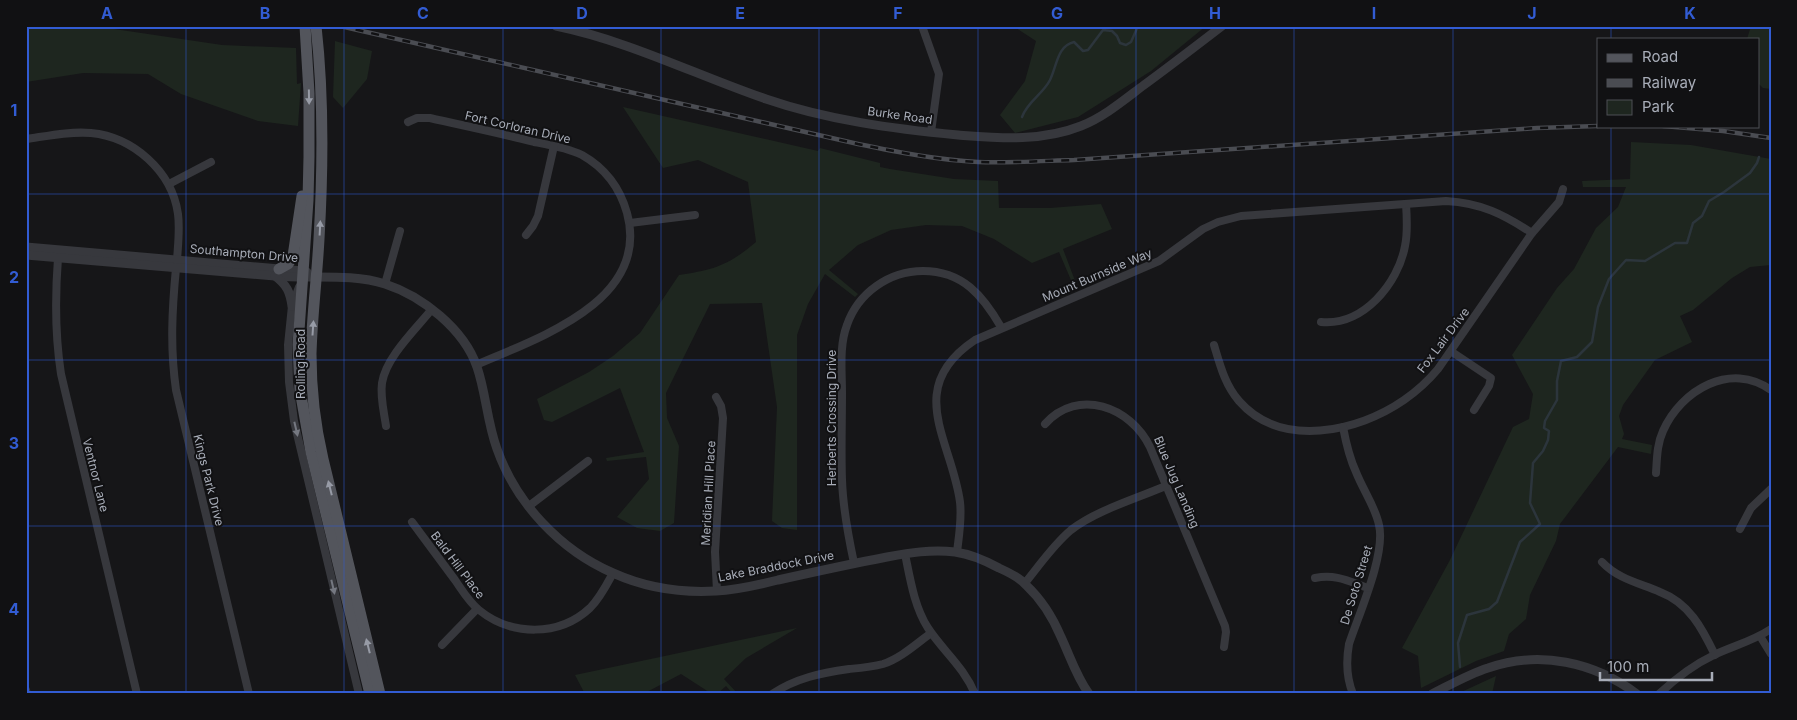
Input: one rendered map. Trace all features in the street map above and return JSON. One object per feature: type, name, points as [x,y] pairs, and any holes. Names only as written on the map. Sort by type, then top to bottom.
[{"type":"main road","name":"Rolling Road","points":[[305,26],[313,49],[322,145],[321,206],[311,351],[312,391],[316,426],[325,468],[380,694]]},
{"type":"main road","name":"Rolling Road","points":[[316,26],[313,49],[308,200],[298,357],[302,406],[311,452],[370,694]]},
{"type":"main road","points":[[277,273],[294,256],[296,228],[309,157]]},
{"type":"street","name":"Burke Road","points":[[556,26],[595,36],[646,53],[789,106],[860,122],[931,132],[1013,138],[1051,135],[1082,126],[1108,112],[1222,26]]},
{"type":"street","points":[[922,26],[940,74],[931,132]]},
{"type":"street","name":"Fort Corloran Drive","points":[[408,122],[416,118],[430,118],[554,146],[580,154],[604,171],[620,193],[630,223],[629,244],[624,265],[614,285],[600,300],[585,311],[541,336],[476,365]]},
{"type":"street","points":[[26,139],[78,132],[113,137],[133,147],[148,158],[168,184],[211,162]]},
{"type":"street","points":[[526,235],[538,216],[554,146]]},
{"type":"street","name":"Kings Park Drive","points":[[168,184],[178,216],[178,245],[171,336],[176,390],[249,694]]},
{"type":"street","name":"Fox Lair Drive","points":[[1214,345],[1231,390],[1247,409],[1257,417],[1274,425],[1291,430],[1343,428],[1374,417],[1403,401],[1427,381],[1452,352],[1532,233],[1559,202],[1563,189]]},
{"type":"street","name":"Mount Burnside Way","points":[[957,552],[961,524],[960,503],[938,423],[936,401],[938,388],[945,371],[959,352],[975,340],[1159,261],[1204,229],[1232,218],[1250,214],[1446,201],[1472,204],[1499,213],[1532,233]]},
{"type":"street","points":[[1321,322],[1331,323],[1340,321],[1359,312],[1377,298],[1390,283],[1399,266],[1405,247],[1407,226],[1406,204]]},
{"type":"street","points":[[630,223],[695,215]]},
{"type":"street","points":[[385,284],[400,231]]},
{"type":"street","name":"Southampton Drive","points":[[26,247],[176,264],[317,276]]},
{"type":"street","name":"Southampton Drive","points":[[26,255],[176,264]]},
{"type":"street","name":"Ventnor Lane","points":[[58,258],[55,308],[61,374],[137,694]]},
{"type":"street","name":"Herberts Crossing Drive","points":[[854,563],[844,504],[842,445],[843,343],[847,325],[855,308],[870,291],[889,278],[910,272],[933,272],[954,278],[972,288],[986,303],[1001,328]]},
{"type":"street","points":[[277,273],[288,288],[292,306]]},
{"type":"street","name":"Rolling Road","points":[[303,274],[292,306],[287,364],[294,421],[359,694]]},
{"type":"street","name":"Lake Braddock Drive","points":[[317,276],[364,280],[385,284],[406,292],[432,309],[456,332],[476,365],[497,450],[513,482],[543,523],[565,543],[587,559],[613,573],[649,585],[686,591],[717,591],[922,551],[957,552],[990,563],[1025,583],[1054,621],[1078,677],[1089,694]]},
{"type":"street","points":[[386,426],[382,393],[386,370],[393,358],[432,309]]},
{"type":"street","points":[[1452,352],[1491,378],[1490,386],[1474,410]]},
{"type":"street","points":[[1656,473],[1657,452],[1662,433],[1674,411],[1692,395],[1716,382],[1728,378],[1749,379],[1763,384],[1771,390]]},
{"type":"street","name":"Meridian Hill Place","points":[[716,397],[721,406],[723,418],[716,552],[717,591]]},
{"type":"street","name":"Blue Jug Landing","points":[[1045,424],[1056,413],[1073,406],[1092,405],[1112,409],[1130,420],[1141,430],[1150,447],[1225,626],[1224,647]]},
{"type":"street","name":"De Soto Street","points":[[1343,428],[1349,455],[1379,525],[1379,553],[1349,644],[1347,656],[1347,674],[1353,694]]},
{"type":"street","points":[[529,506],[588,460]]},
{"type":"street","points":[[1025,583],[1062,539],[1079,524],[1093,516],[1166,486]]},
{"type":"street","points":[[1740,529],[1751,508],[1771,489]]},
{"type":"street","name":"Bald Hill Place","points":[[412,522],[478,609],[493,620],[514,628],[535,630],[555,628],[575,619],[590,608],[604,592],[613,573]]},
{"type":"street","points":[[905,554],[918,608],[931,632],[965,674],[975,694]]},
{"type":"street","points":[[1602,562],[1610,571],[1619,576],[1662,593],[1680,604],[1699,624],[1715,654]]},
{"type":"street","points":[[1315,578],[1332,576],[1368,588]]},
{"type":"street","points":[[442,645],[478,609]]},
{"type":"street","points":[[1660,694],[1686,671],[1715,654],[1760,636],[1771,629]]},
{"type":"street","points":[[772,694],[816,674],[876,665],[889,661],[901,655],[931,632]]},
{"type":"street","points":[[1760,636],[1771,654]]},
{"type":"street","points":[[1432,694],[1490,667],[1514,661],[1543,660],[1573,663],[1590,668],[1617,680],[1637,694]]},
{"type":"green space","points":[[26,26],[94,26],[222,45],[296,48],[297,84],[301,83],[298,126],[258,121],[181,94],[148,74],[83,73],[26,82]]},
{"type":"green space","points":[[1013,26],[1206,26],[1151,71],[1078,117],[1015,133],[1000,115],[1025,81],[1036,41]]},
{"type":"green space","points":[[1751,26],[1771,26],[1771,89],[1763,88],[1760,85],[1760,38],[1747,38]]},
{"type":"green space","points":[[335,41],[372,51],[367,79],[343,108],[333,97]]},
{"type":"green space","points":[[623,107],[818,151],[820,148],[880,163],[880,167],[890,169],[954,179],[998,181],[999,208],[1050,208],[1101,204],[1112,229],[1063,249],[1077,286],[1074,287],[1059,252],[1032,263],[994,239],[962,226],[926,225],[891,230],[858,245],[829,270],[858,294],[855,297],[825,274],[808,304],[797,335],[797,530],[782,528],[772,521],[777,407],[762,303],[710,304],[666,393],[667,418],[679,446],[674,523],[660,531],[637,528],[617,517],[649,479],[646,457],[607,461],[606,458],[644,452],[620,388],[552,422],[544,420],[537,399],[589,372],[613,356],[640,333],[679,275],[721,265],[738,256],[756,242],[748,182],[698,160],[663,168]]},
{"type":"green space","points":[[1631,142],[1691,145],[1771,159],[1771,265],[1750,267],[1732,278],[1693,310],[1680,316],[1692,342],[1655,360],[1623,405],[1619,416],[1624,434],[1622,439],[1652,445],[1651,454],[1618,447],[1560,524],[1556,541],[1530,595],[1526,619],[1509,634],[1504,651],[1476,661],[1421,688],[1418,656],[1402,648],[1450,560],[1513,427],[1529,419],[1533,394],[1512,355],[1557,288],[1574,269],[1596,228],[1618,207],[1626,187],[1583,187],[1582,181],[1630,179]]},
{"type":"green space","points":[[797,628],[746,658],[724,679],[738,694],[733,694],[726,686],[717,694],[712,694],[681,674],[643,694],[585,694],[575,675]]},
{"type":"green space","points":[[1496,676],[1492,694],[1457,694]]},
{"type":"waterway","points":[[1022,117],[1024,112],[1047,85],[1058,57],[1068,44],[1074,42],[1083,51],[1088,50],[1103,30],[1112,31],[1120,43],[1126,45],[1131,42],[1138,26]]},
{"type":"waterway","points":[[1460,667],[1458,643],[1467,615],[1489,609],[1497,602],[1520,542],[1540,524],[1530,503],[1533,463],[1543,451],[1548,440],[1549,431],[1544,428],[1545,421],[1557,400],[1557,381],[1561,361],[1577,357],[1592,342],[1598,307],[1609,279],[1626,260],[1645,261],[1675,243],[1687,243],[1693,223],[1702,216],[1709,201],[1750,173],[1759,157]]},
{"type":"railway","points":[[340,26],[858,144],[963,161],[1074,160],[1537,128],[1597,126]]},
{"type":"railway","points":[[1687,128],[1771,138]]}]
